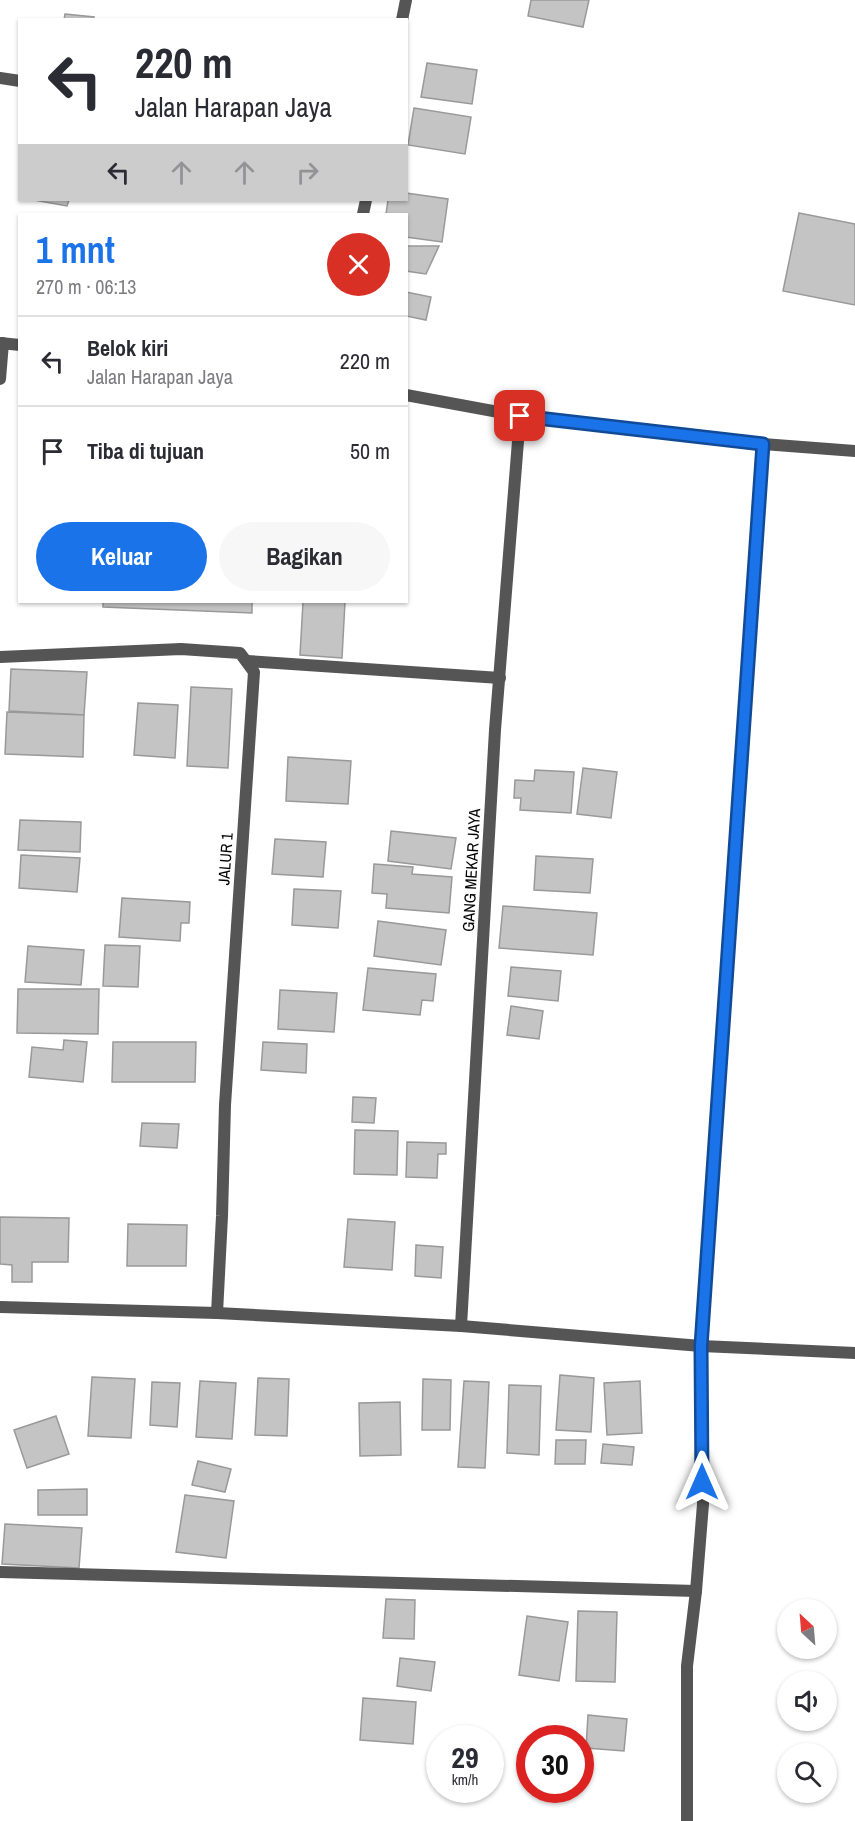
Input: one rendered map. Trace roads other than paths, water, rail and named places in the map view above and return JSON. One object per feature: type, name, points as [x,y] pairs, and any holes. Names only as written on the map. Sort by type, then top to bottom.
[{"type":"street","points":[[402,18],[406,0]]},
{"type":"street","points":[[0,78],[18,81]]},
{"type":"street","points":[[0,379],[1,343],[18,345]]},
{"type":"street","points":[[408,395],[520,416],[763,444],[855,451]]},
{"type":"street","name":"GANG MEKAR JAYA","points":[[461,1326],[495,730],[520,416]]},
{"type":"street","points":[[687,1821],[687,1666],[696,1591],[702,1504],[701,1346],[763,444]]},
{"type":"street","points":[[0,657],[181,649],[240,653],[247,661],[500,678]]},
{"type":"street","name":"JALUR 1","points":[[217,1313],[225,1105],[254,687],[254,672],[247,661]]},
{"type":"street","points":[[0,1307],[217,1313],[461,1326],[701,1346],[855,1353]]},
{"type":"street","points":[[0,1572],[696,1591]]}]
